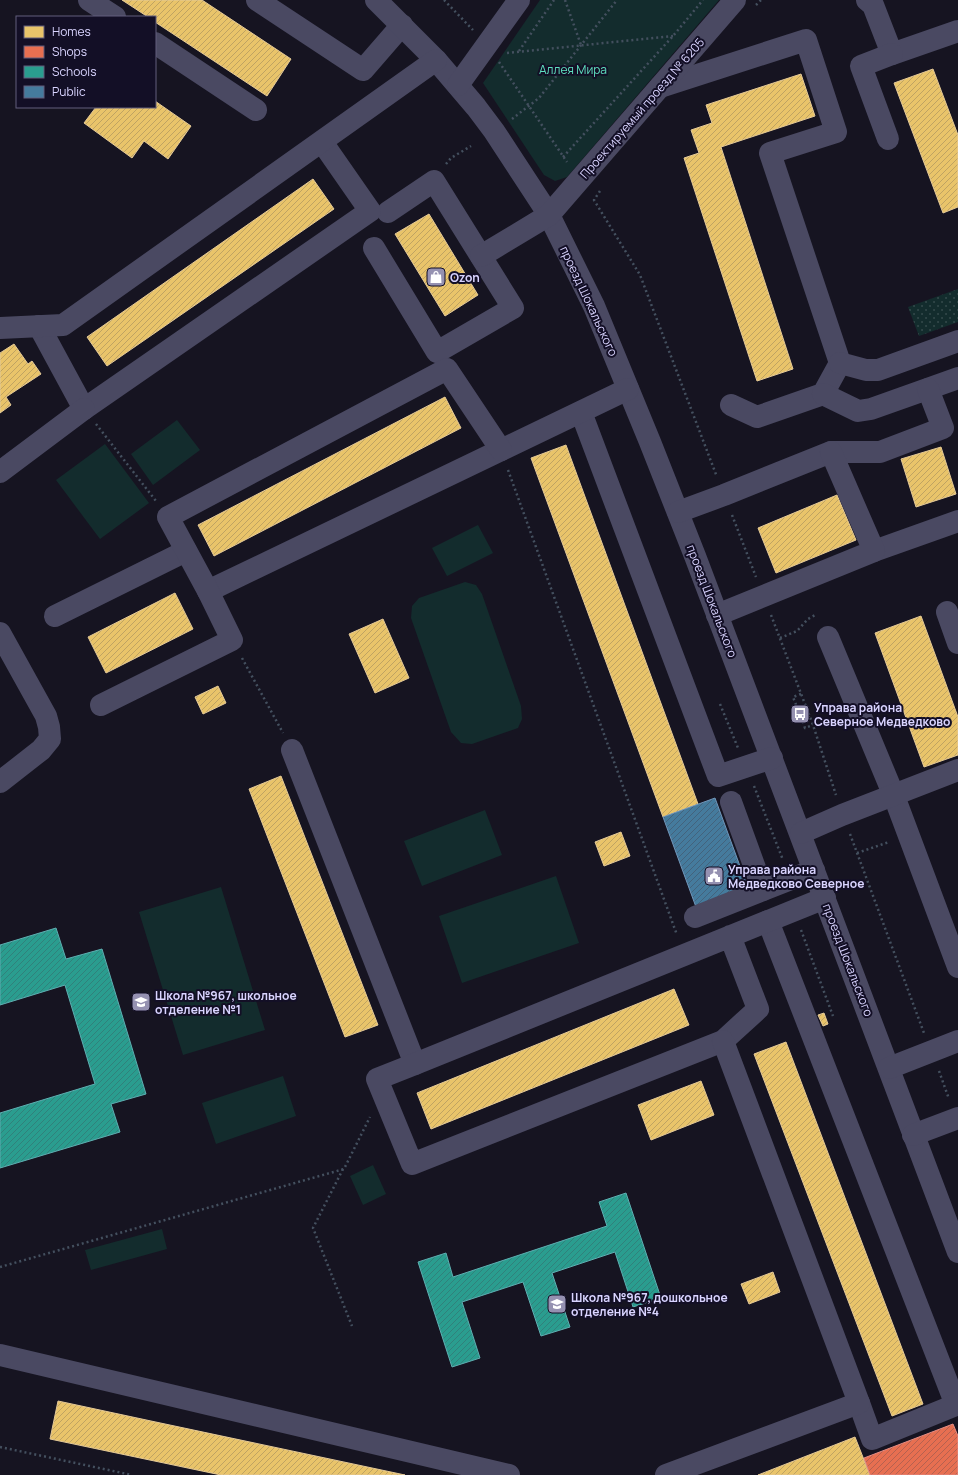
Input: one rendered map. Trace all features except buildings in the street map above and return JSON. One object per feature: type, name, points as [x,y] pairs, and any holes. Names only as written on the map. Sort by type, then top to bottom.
[{"type":"street","points":[[89,0],[113,16]]},
{"type":"street","points":[[257,0],[363,70],[402,25]]},
{"type":"street","name":"проезд Шокальского","points":[[376,0],[436,60],[458,85],[494,131],[549,215],[594,306],[718,614],[913,1135],[956,1240]]},
{"type":"street","points":[[458,85],[519,0]]},
{"type":"street","name":"Проектируемый проезд № 6205","points":[[481,256],[549,215],[735,0]]},
{"type":"street","points":[[867,0],[873,5],[892,54]]},
{"type":"street","points":[[888,139],[861,66],[958,31]]},
{"type":"street","points":[[660,87],[806,40],[836,132],[770,153],[840,363],[823,394],[757,417],[730,405]]},
{"type":"street","points":[[156,44],[256,110]]},
{"type":"street","points":[[0,328],[63,325],[436,60]]},
{"type":"street","points":[[0,472],[84,408],[370,211],[322,142]]},
{"type":"street","points":[[374,248],[437,352],[513,308],[434,181],[388,212]]},
{"type":"street","points":[[39,326],[84,408]]},
{"type":"street","points":[[840,363],[866,370],[878,370],[958,341]]},
{"type":"street","points":[[101,705],[232,640],[208,591],[168,517],[447,369],[501,450]]},
{"type":"street","points":[[823,394],[858,411],[871,409],[958,378]]},
{"type":"street","points":[[208,591],[628,389]]},
{"type":"street","points":[[678,512],[831,452],[880,452],[943,428],[928,389]]},
{"type":"street","points":[[581,412],[718,776],[772,758]]},
{"type":"street","points":[[831,452],[874,551]]},
{"type":"street","points":[[718,614],[874,551],[958,521]]},
{"type":"street","points":[[55,616],[186,551]]},
{"type":"street","points":[[947,612],[958,643]]},
{"type":"street","points":[[0,633],[46,716],[50,739],[41,750],[0,782]]},
{"type":"street","points":[[828,637],[894,796],[958,967]]},
{"type":"street","points":[[292,750],[415,1064]]},
{"type":"street","points":[[801,833],[842,815],[958,770]]},
{"type":"street","points":[[731,802],[763,890]]},
{"type":"street","points":[[695,917],[814,870]]},
{"type":"street","points":[[730,936],[758,1009],[723,1041],[412,1164],[377,1079],[684,954],[825,898]]},
{"type":"street","points":[[723,1041],[872,1439],[957,1404],[768,921]]},
{"type":"street","points":[[889,1068],[958,1040]]},
{"type":"street","points":[[913,1135],[957,1118]]},
{"type":"street","points":[[0,1355],[509,1475]]},
{"type":"street","points":[[666,1475],[859,1403]]},
{"type":"path","points":[[444,0],[475,32]]},
{"type":"path","points":[[519,52],[554,0]]},
{"type":"path","points":[[566,0],[581,45]]},
{"type":"path","points":[[512,118],[539,98],[617,0]]},
{"type":"path","points":[[562,157],[673,36],[703,0]]},
{"type":"path","points":[[756,6],[761,0]]},
{"type":"path","points":[[506,53],[673,36]]},
{"type":"path","points":[[498,60],[562,157],[568,163]]},
{"type":"path","points":[[451,158],[471,146]]},
{"type":"path","points":[[603,187],[594,200],[640,275],[813,725],[842,815],[957,1118]]},
{"type":"path","points":[[84,408],[168,517]]},
{"type":"path","points":[[501,450],[684,954]]},
{"type":"path","points":[[780,638],[797,631],[808,619],[817,614]]},
{"type":"path","points":[[232,640],[292,750]]},
{"type":"path","points":[[801,694],[793,697],[805,728],[813,725]]},
{"type":"path","points":[[857,853],[886,843]]},
{"type":"path","points":[[352,1326],[313,1228],[382,1092]]},
{"type":"path","points":[[0,1267],[344,1169]]},
{"type":"path","points":[[0,1447],[132,1475]]},
{"type":"green space","name":"Аллея Мира","points":[[540,0],[719,0],[567,177],[555,181],[544,175],[483,83]]},
{"type":"green space","points":[[958,289],[958,322],[919,336],[908,307]]},
{"type":"green space","points":[[177,420],[200,450],[153,485],[131,454]]},
{"type":"green space","points":[[105,444],[149,503],[100,539],[56,480]]},
{"type":"green space","points":[[478,525],[493,553],[447,576],[432,548]]},
{"type":"green space","points":[[465,582],[476,585],[482,594],[521,706],[522,719],[518,728],[472,744],[461,743],[451,732],[411,618],[412,606],[419,598]]},
{"type":"green space","points":[[485,810],[502,855],[422,886],[404,841]]},
{"type":"green space","points":[[556,876],[579,943],[462,983],[439,916]]},
{"type":"green space","points":[[221,887],[265,1030],[183,1055],[139,912]]},
{"type":"green space","points":[[283,1076],[296,1116],[216,1144],[202,1103]]},
{"type":"green space","points":[[373,1165],[386,1194],[363,1205],[350,1176]]},
{"type":"green space","points":[[162,1229],[167,1249],[91,1270],[85,1250]]},
{"type":"place","name":"Ozon","points":[[436,277]]},
{"type":"place","name":"Управа района Северное Медведково","points":[[800,714]]},
{"type":"place","name":"Управа района Медведково Северное","points":[[714,876]]},
{"type":"place","name":"Школа №967, школьное отделение №1","points":[[141,1002]]},
{"type":"place","name":"Школа №967, дошкольное отделение №4","points":[[557,1304]]}]
